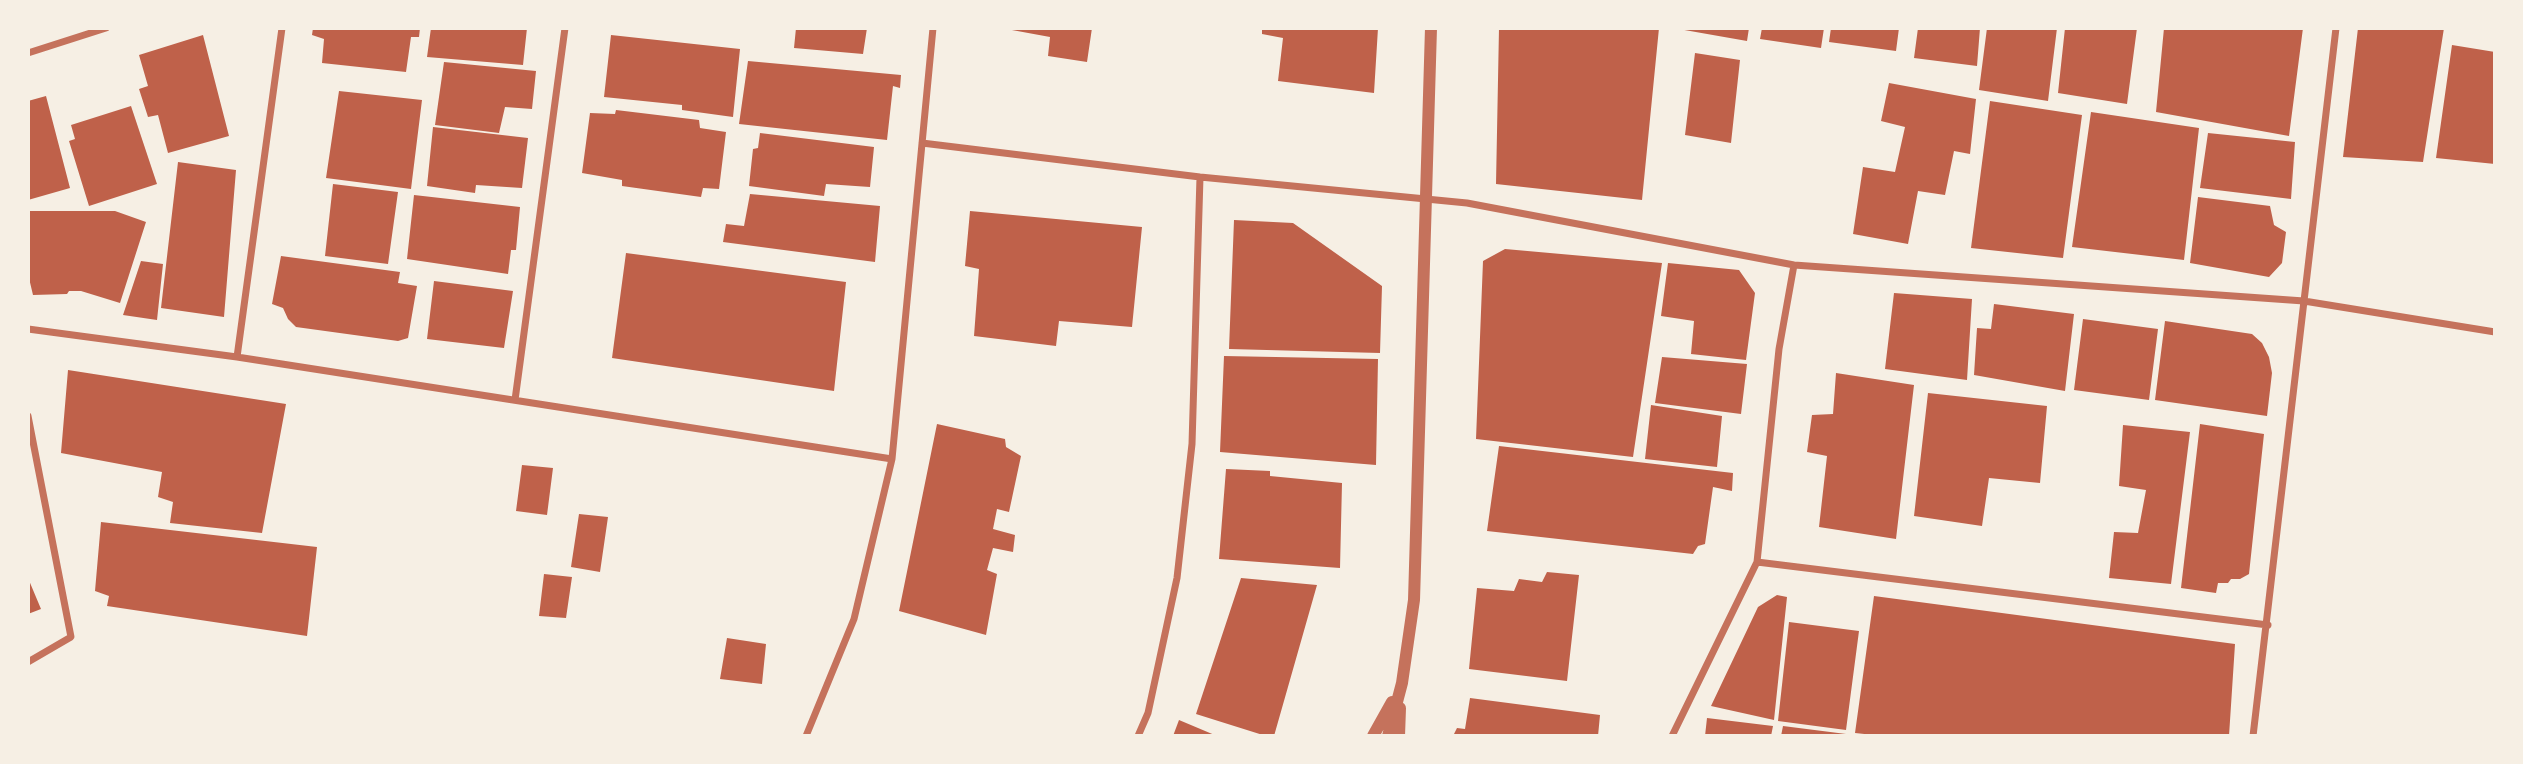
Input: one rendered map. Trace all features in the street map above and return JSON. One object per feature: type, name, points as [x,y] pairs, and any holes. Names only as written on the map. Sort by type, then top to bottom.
[{"type":"street","points":[[71,28],[76,38]]},
{"type":"street","points":[[28,53],[106,28]]},
{"type":"street","points":[[237,357],[282,28]]},
{"type":"street","points":[[515,400],[565,28]]},
{"type":"street","points":[[806,736],[854,619],[892,459],[933,28]]},
{"type":"street","points":[[1399,736],[1402,683],[1414,600],[1432,28]]},
{"type":"street","points":[[2253,736],[2336,28]]},
{"type":"street","points":[[922,143],[1200,177],[1468,203],[1794,265],[2304,301],[2495,332]]},
{"type":"street","points":[[1138,736],[1148,713],[1177,578],[1192,444],[1200,177]]},
{"type":"street","points":[[1672,736],[1758,562],[1779,349],[1794,265]]},
{"type":"street","points":[[28,329],[237,357],[892,459]]},
{"type":"street","points":[[28,416],[71,637],[28,663]]},
{"type":"street","points":[[1758,562],[2267,625]]},
{"type":"street","points":[[1373,736],[1402,683]]},
{"type":"street","points":[[1388,736],[1402,683]]},
{"type":"building","points":[[313,28],[420,28],[419,37],[411,37],[406,72],[322,63],[324,39],[312,35]]},
{"type":"building","points":[[431,28],[527,28],[523,65],[427,57]]},
{"type":"building","points":[[796,28],[867,28],[863,54],[794,48]]},
{"type":"building","points":[[1001,28],[1092,28],[1087,62],[1048,56],[1050,37]]},
{"type":"building","points":[[1262,28],[1378,28],[1374,93],[1278,81],[1283,38],[1262,34]]},
{"type":"building","points":[[1499,28],[1659,28],[1642,200],[1496,184]]},
{"type":"building","points":[[1673,28],[1749,28],[1747,41]]},
{"type":"building","points":[[1762,28],[1824,28],[1821,48],[1760,39]]},
{"type":"building","points":[[1831,28],[1899,28],[1896,51],[1829,42]]},
{"type":"building","points":[[1918,28],[1980,28],[1977,66],[1914,58]]},
{"type":"building","points":[[1987,28],[2057,28],[2048,101],[1979,90]]},
{"type":"building","points":[[2065,28],[2137,28],[2127,104],[2058,93]]},
{"type":"building","points":[[2164,28],[2303,28],[2289,136],[2156,112]]},
{"type":"building","points":[[2358,28],[2444,28],[2423,162],[2343,157]]},
{"type":"building","points":[[203,35],[229,136],[168,153],[158,115],[148,117],[139,89],[148,86],[139,55]]},
{"type":"building","points":[[611,35],[740,49],[733,117],[682,110],[682,105],[604,97]]},
{"type":"building","points":[[2452,45],[2495,52],[2495,164],[2436,158]]},
{"type":"building","points":[[1695,53],[1740,60],[1731,143],[1685,135]]},
{"type":"building","points":[[748,61],[901,75],[900,88],[893,86],[887,140],[739,124]]},
{"type":"building","points":[[444,62],[536,71],[532,109],[505,107],[499,133],[435,125]]},
{"type":"building","points":[[1889,83],[1976,99],[1970,154],[1954,151],[1945,195],[1918,191],[1908,244],[1853,234],[1863,167],[1895,172],[1905,127],[1881,121]]},
{"type":"building","points":[[339,91],[422,100],[411,189],[326,178]]},
{"type":"building","points":[[46,96],[70,188],[28,200],[28,101]]},
{"type":"building","points":[[1990,101],[2082,115],[2063,258],[1971,248]]},
{"type":"building","points":[[131,106],[157,184],[89,206],[69,141],[75,139],[71,125]]},
{"type":"building","points":[[616,110],[699,120],[700,128],[726,132],[719,189],[703,188],[701,197],[622,186],[622,180],[582,173],[590,113],[615,114]]},
{"type":"building","points":[[2091,112],[2199,128],[2184,260],[2072,247]]},
{"type":"building","points":[[433,127],[528,138],[522,188],[476,185],[475,193],[427,186]]},
{"type":"building","points":[[760,133],[874,147],[870,187],[826,184],[824,196],[749,186],[753,149],[758,148]]},
{"type":"building","points":[[2208,133],[2295,142],[2291,199],[2200,188]]},
{"type":"building","points":[[178,162],[236,170],[224,317],[161,308]]},
{"type":"building","points":[[333,184],[398,192],[388,264],[325,256]]},
{"type":"building","points":[[750,194],[880,206],[875,262],[723,242],[726,224],[744,226]]},
{"type":"building","points":[[414,195],[520,207],[516,250],[511,250],[508,274],[407,259]]},
{"type":"building","points":[[2198,197],[2270,206],[2274,225],[2286,232],[2282,263],[2269,277],[2190,263]]},
{"type":"building","points":[[28,211],[115,211],[146,222],[120,303],[81,291],[33,295],[28,274]]},
{"type":"building","points":[[970,211],[1142,227],[1132,327],[1059,321],[1056,346],[974,336],[979,269],[965,266]]},
{"type":"building","points":[[1234,220],[1293,223],[1382,286],[1380,353],[1229,349]]},
{"type":"building","points":[[1505,249],[1662,263],[1633,457],[1476,439],[1483,261]]},
{"type":"building","points":[[626,253],[846,282],[834,391],[612,358]]},
{"type":"building","points":[[281,256],[400,272],[398,283],[417,286],[408,338],[398,341],[296,327],[283,308],[272,304]]},
{"type":"building","points":[[141,261],[163,264],[157,320],[123,315]]},
{"type":"building","points":[[1668,263],[1739,270],[1755,293],[1746,360],[1691,354],[1694,321],[1661,316]]},
{"type":"building","points":[[434,281],[513,291],[504,348],[427,339]]},
{"type":"building","points":[[1894,293],[1972,299],[1967,380],[1885,369]]},
{"type":"building","points":[[1994,304],[2074,314],[2065,391],[1974,375],[1977,328],[1991,329]]},
{"type":"building","points":[[2083,319],[2158,329],[2149,400],[2074,390]]},
{"type":"building","points":[[2165,321],[2252,334],[2262,343],[2269,357],[2272,373],[2267,416],[2155,400]]},
{"type":"building","points":[[1224,356],[1378,359],[1376,465],[1220,452]]},
{"type":"building","points":[[1662,357],[1747,364],[1741,414],[1655,403]]},
{"type":"building","points":[[68,370],[286,404],[262,533],[170,523],[173,502],[158,497],[162,472],[61,453]]},
{"type":"building","points":[[1836,373],[1914,385],[1896,539],[1819,527],[1827,456],[1807,452],[1812,415],[1833,414]]},
{"type":"building","points":[[1928,393],[2047,406],[2040,483],[1989,478],[1982,526],[1914,516]]},
{"type":"building","points":[[1651,405],[1722,416],[1717,467],[1645,459]]},
{"type":"building","points":[[937,424],[1005,439],[1006,447],[1021,456],[1009,512],[997,509],[993,529],[1015,535],[1013,552],[993,548],[987,570],[997,574],[986,635],[899,611]]},
{"type":"building","points":[[2200,424],[2264,434],[2249,574],[2240,579],[2231,579],[2228,583],[2218,583],[2216,593],[2181,588]]},
{"type":"building","points":[[2123,425],[2190,432],[2171,584],[2109,578],[2114,532],[2138,533],[2146,490],[2119,486]]},
{"type":"building","points":[[1499,446],[1733,473],[1732,491],[1713,487],[1705,544],[1698,546],[1693,554],[1487,531]]},
{"type":"building","points":[[522,465],[553,468],[547,515],[516,511]]},
{"type":"building","points":[[1226,469],[1270,471],[1270,476],[1342,483],[1340,568],[1219,559]]},
{"type":"building","points":[[579,514],[608,517],[600,572],[571,567]]},
{"type":"building","points":[[101,522],[317,547],[307,636],[107,606],[109,596],[95,591]]},
{"type":"building","points":[[1547,572],[1579,575],[1567,681],[1469,669],[1477,588],[1514,591],[1519,579],[1542,582]]},
{"type":"building","points":[[544,574],[572,577],[566,618],[539,616]]},
{"type":"building","points":[[28,578],[41,609],[28,614]]},
{"type":"building","points":[[1241,578],[1317,585],[1274,736],[1266,736],[1196,714]]},
{"type":"building","points":[[1777,595],[1787,597],[1774,720],[1711,706],[1758,607]]},
{"type":"building","points":[[1874,596],[2235,644],[2229,736],[1883,736],[1855,733]]},
{"type":"building","points":[[1789,622],[1859,631],[1846,730],[1778,721]]},
{"type":"building","points":[[727,638],[766,644],[762,684],[720,679]]},
{"type":"building","points":[[1470,698],[1600,715],[1598,736],[1453,736],[1457,728],[1465,729]]},
{"type":"building","points":[[1707,718],[1773,726],[1771,736],[1705,736]]},
{"type":"building","points":[[1179,720],[1217,736],[1173,736]]},
{"type":"building","points":[[1783,726],[1846,734],[1846,736],[1781,736]]}]
